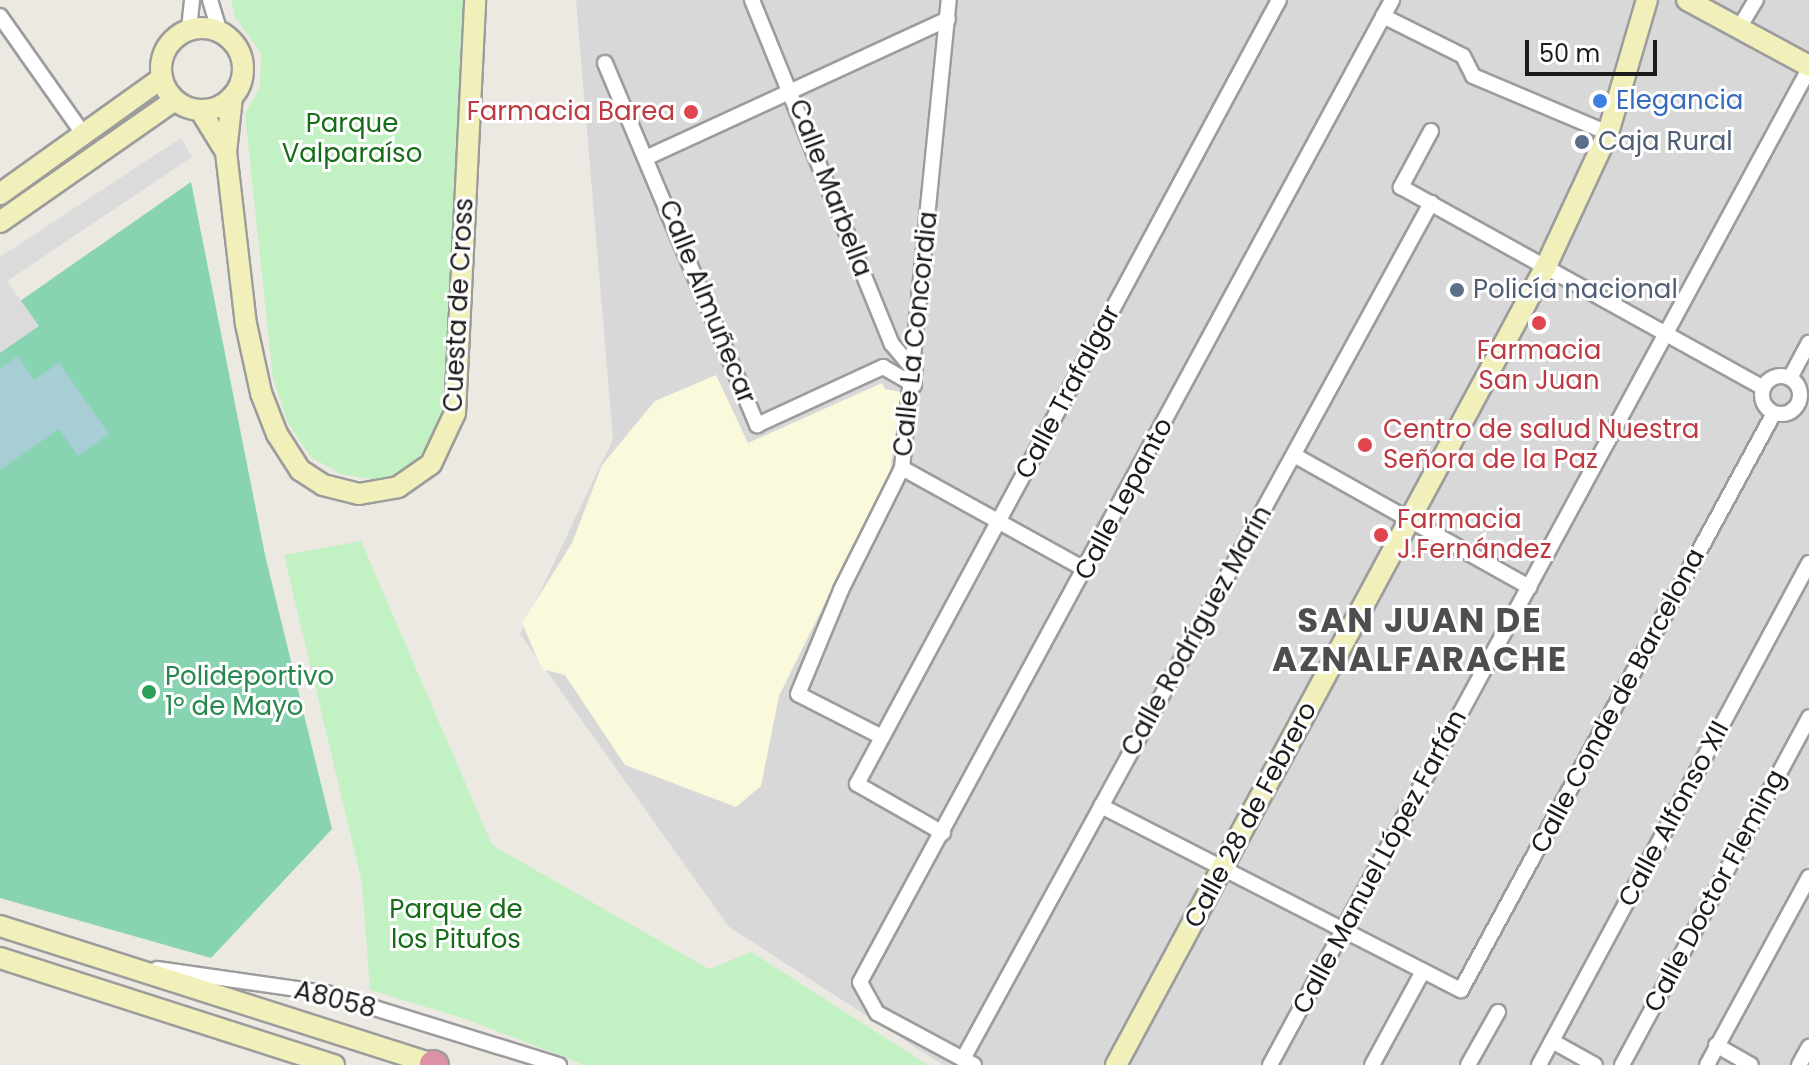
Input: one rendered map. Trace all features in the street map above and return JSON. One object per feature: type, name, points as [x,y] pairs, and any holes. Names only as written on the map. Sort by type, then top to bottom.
[{"type":"street","points":[[189,29],[192,0]]},
{"type":"street","points":[[210,0],[220,32],[237,46],[243,63],[242,81],[232,97],[217,107],[200,110],[175,100],[162,78],[162,58],[172,40],[189,29],[220,32]]},
{"type":"street","name":"Cuesta de Cross","points":[[232,97],[226,152],[250,347],[277,434],[300,470],[334,490],[373,493],[410,482],[439,454],[455,413],[475,0]]},
{"type":"street","name":"Calle Marbella","points":[[752,0],[793,90],[892,344],[915,378]]},
{"type":"street","name":"Calle La Concordia","points":[[882,737],[798,694],[841,590],[902,468],[915,378],[949,0]]},
{"type":"street","name":"Calle Trafalgar","points":[[943,833],[857,784],[1279,0]]},
{"type":"street","name":"Calle Lepanto","points":[[969,1062],[877,1013],[865,997],[860,982],[1086,570],[1392,0]]},
{"type":"street","name":"Calle 28 de Febrero","points":[[1116,1065],[1546,266],[1608,133],[1647,0]]},
{"type":"street","points":[[1687,0],[1809,67]]},
{"type":"street","points":[[1739,28],[1756,0]]},
{"type":"street","points":[[0,16],[84,135]]},
{"type":"street","points":[[1383,16],[1463,56],[1473,76],[1608,133]]},
{"type":"street","points":[[648,157],[948,19]]},
{"type":"street","name":"Calle Almuñecar","points":[[605,63],[648,157],[757,425],[883,367],[915,378]]},
{"type":"street","name":"Calle Manuel López Farfán","points":[[1270,1065],[1809,67]]},
{"type":"street","points":[[0,194],[162,78]]},
{"type":"street","points":[[0,222],[175,100]]},
{"type":"street","name":"Cuesta de Cross","points":[[200,110],[226,152]]},
{"type":"street","points":[[1431,131],[1401,187],[1763,388]]},
{"type":"street","name":"Calle Rodríguez Marín","points":[[969,1062],[1101,806],[1431,203]]},
{"type":"street","points":[[1790,378],[1809,343]]},
{"type":"street","points":[[1774,377],[1790,378],[1799,389],[1804,406],[1788,413],[1774,413],[1763,403],[1763,388],[1774,377]]},
{"type":"street","name":"Calle Conde de Barcelona","points":[[1423,971],[1461,990],[1774,413]]},
{"type":"street","points":[[1294,455],[1529,587]]},
{"type":"street","points":[[902,468],[1086,570]]},
{"type":"street","name":"Calle Alfonso XII","points":[[1539,1065],[1809,563]]},
{"type":"street","name":"Calle Doctor Fleming","points":[[1622,1065],[1809,717]]},
{"type":"street","points":[[1101,806],[1423,971],[1372,1065]]},
{"type":"street","points":[[1707,1065],[1809,877]]},
{"type":"street","points":[[0,926],[434,1065]]},
{"type":"street","points":[[0,958],[334,1065]]},
{"type":"street","name":"A8058","points":[[105,962],[326,993],[559,1065]]},
{"type":"street","points":[[1468,1065],[1498,1012]]},
{"type":"street","points":[[1552,1041],[1595,1065]]},
{"type":"street","points":[[1716,1045],[1751,1065]]},
{"type":"street","points":[[1799,1065],[1809,1047]]},
{"type":"shaded area","points":[[576,0],[1809,0],[1809,1065],[943,1065],[729,927],[520,634],[613,439]]},
{"type":"shaded area","points":[[181,138],[192,157],[7,281],[39,326],[0,353],[0,257]]},
{"type":"shaded area","points":[[716,375],[748,443],[882,383],[885,389],[901,392],[890,471],[779,696],[761,786],[736,807],[625,765],[565,675],[542,669],[522,623],[572,543],[602,465],[655,401]]},
{"type":"green space","name":"Parque Valparaíso","points":[[231,0],[466,0],[443,412],[423,457],[384,481],[341,474],[311,457],[288,423],[273,379],[245,114],[260,87],[261,53],[235,17]]},
{"type":"green space","name":"Polideportivo 1º de Mayo","points":[[191,182],[265,555],[332,829],[211,958],[0,898],[0,315]]},
{"type":"green space","name":"Parque de los Pitufos","points":[[361,541],[492,845],[709,969],[751,952],[928,1065],[584,1065],[466,1019],[370,990],[362,883],[284,555]]},
{"type":"water","points":[[18,356],[34,380],[59,363],[109,434],[78,456],[59,429],[0,470],[0,368]]},
{"type":"place","name":"Elegancia","points":[[1600,101]]},
{"type":"place","name":"Farmacia Barea","points":[[691,112]]},
{"type":"place","name":"Caja Rural","points":[[1582,142]]},
{"type":"place","name":"Policía nacional","points":[[1457,290]]},
{"type":"place","name":"Farmacia San Juan","points":[[1539,323]]},
{"type":"place","name":"Centro de salud Nuestra Señora de la Paz","points":[[1365,445]]},
{"type":"place","name":"Farmacia J.Fernández","points":[[1381,535]]},
{"type":"place","name":"Polideportivo 1º de Mayo","points":[[149,692]]},
{"type":"district","name":"SAN JUAN DE AZNALFARACHE","points":[[1420,640]]}]
